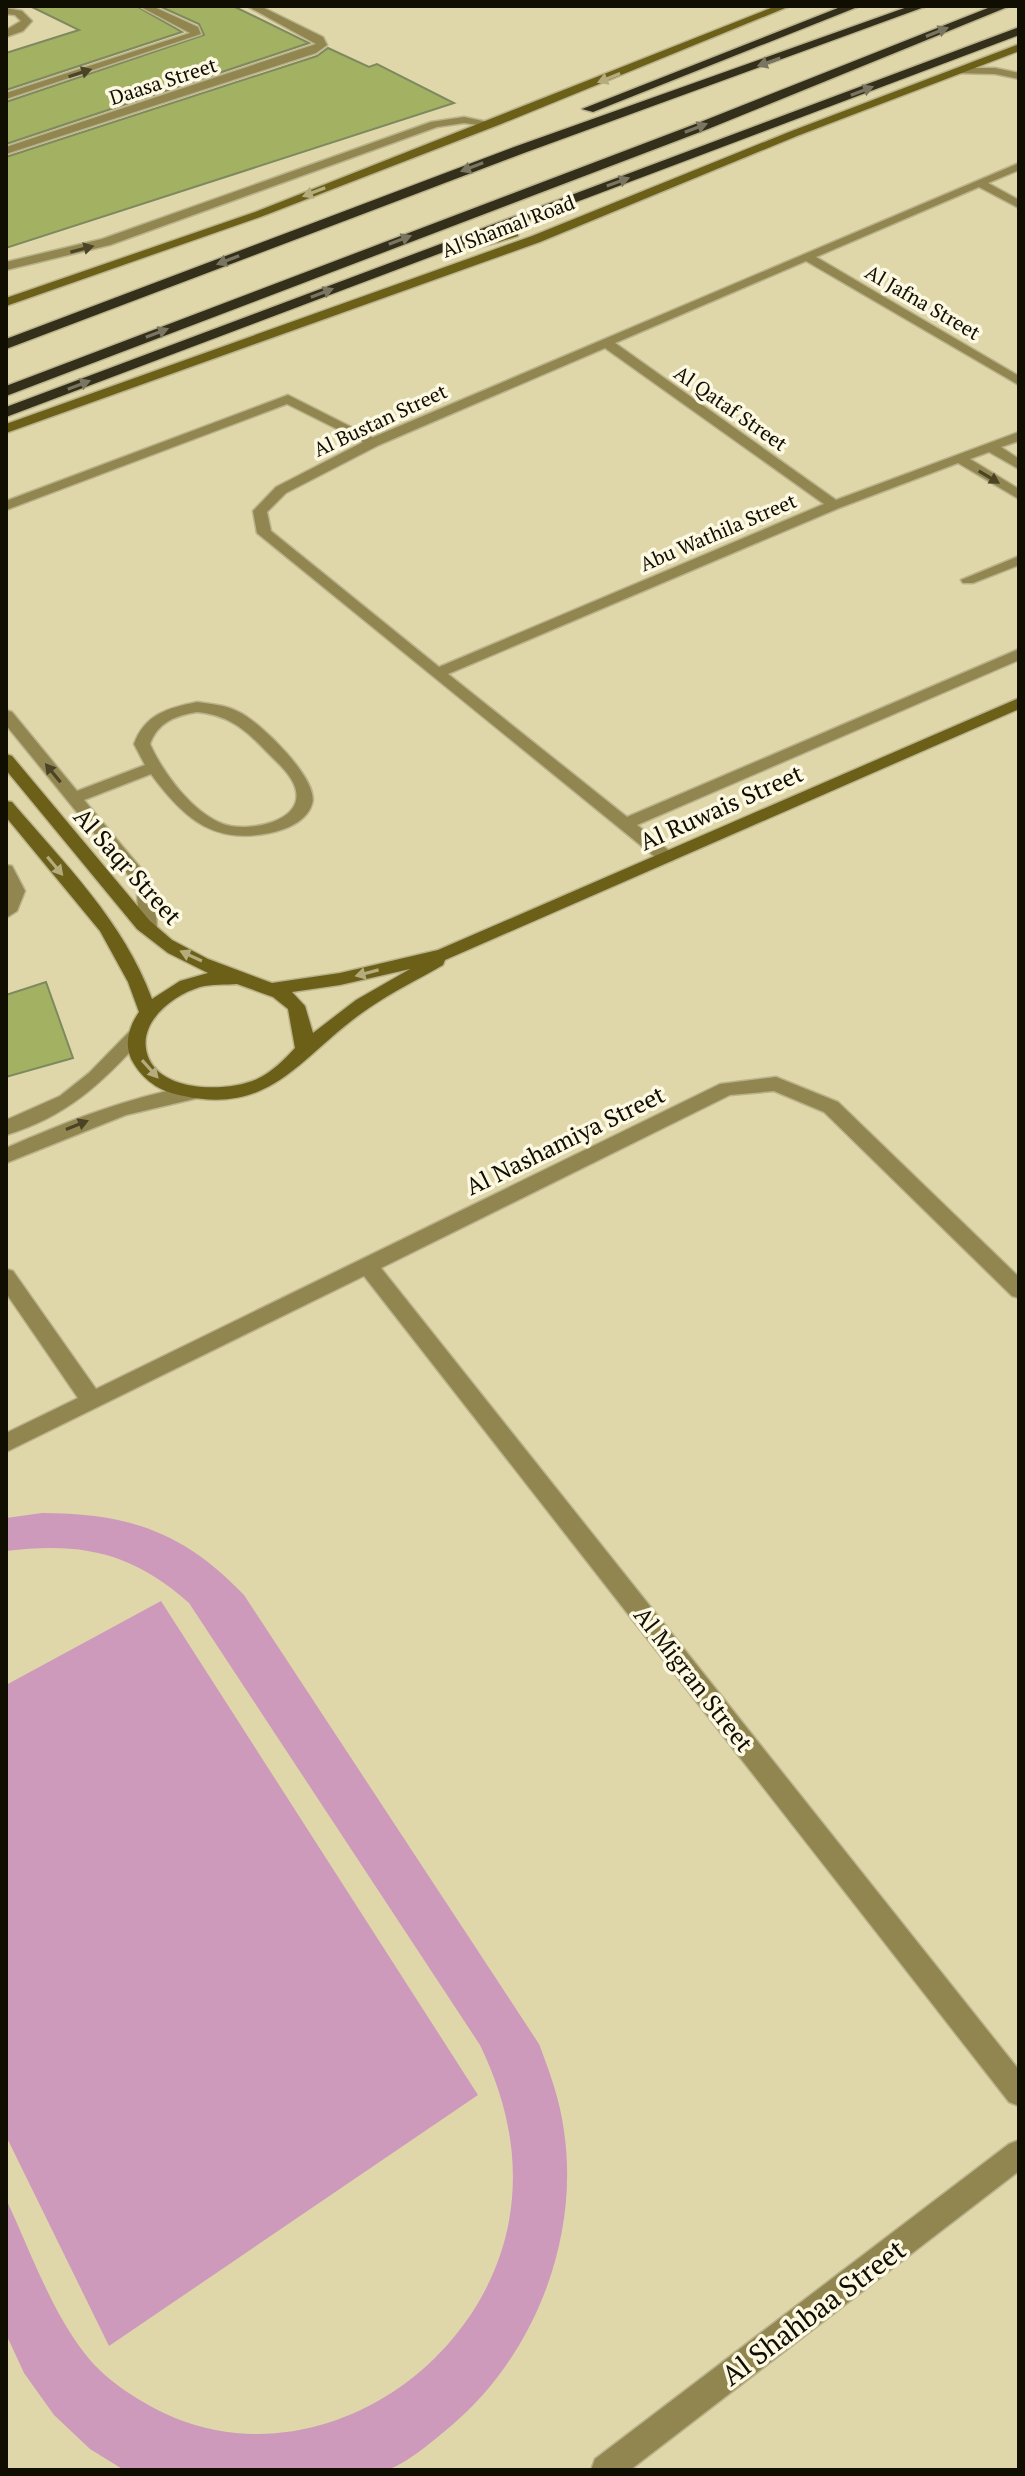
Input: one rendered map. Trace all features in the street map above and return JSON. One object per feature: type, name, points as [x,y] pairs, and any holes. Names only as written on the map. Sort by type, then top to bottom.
[{"type":"highway","points":[[519,150],[543,130],[583,111],[854,6]]},
{"type":"highway","points":[[6,344],[519,150],[921,6]]},
{"type":"highway","name":"Al Shamal Road","points":[[6,391],[703,126],[1004,6]]},
{"type":"highway","points":[[6,412],[1019,31]]},
{"type":"main road","points":[[6,302],[259,214],[785,6]]},
{"type":"main road","name":"Al Shamal Road","points":[[6,429],[536,239],[1019,47]]},
{"type":"main road","points":[[448,245],[496,239],[658,188]]},
{"type":"main road","name":"Al Ruwais Street","points":[[275,988],[340,979],[443,955],[1019,703]]},
{"type":"main road","name":"Al Saqr Street","points":[[6,759],[66,836],[148,930],[168,946],[236,978]]},
{"type":"main road","points":[[6,806],[115,941],[139,984],[147,1011]]},
{"type":"main road","name":"Al Ruwais Street","points":[[304,1049],[362,1004],[424,970],[443,955]]},
{"type":"main road","points":[[236,978],[275,988],[295,1003],[305,1024],[304,1049],[287,1068],[260,1085],[226,1094],[191,1093],[160,1081],[141,1061],[136,1035],[147,1011],[171,992],[191,984],[236,978]]},
{"type":"street","points":[[6,96],[196,34],[194,29],[144,6]]},
{"type":"street","name":"Daasa Street","points":[[6,151],[312,51],[322,45],[319,39],[252,6]]},
{"type":"street","points":[[6,11],[18,13],[27,21],[19,29],[6,34]]},
{"type":"street","points":[[1007,52],[1019,68]]},
{"type":"street","points":[[959,71],[995,71],[1019,76]]},
{"type":"street","points":[[460,105],[494,123]]},
{"type":"street","points":[[6,266],[106,242],[435,124],[464,120],[494,123]]},
{"type":"street","name":"Al Bustan Street","points":[[666,857],[264,533],[260,511],[281,490],[374,442],[1019,166]]},
{"type":"street","points":[[979,183],[1019,205]]},
{"type":"street","name":"Al Jafna Street","points":[[807,257],[1019,381]]},
{"type":"street","name":"Al Qataf Street","points":[[606,343],[834,505]]},
{"type":"street","points":[[6,506],[288,399],[374,442]]},
{"type":"street","name":"Abu Wathila Street","points":[[437,673],[834,505],[1019,436]]},
{"type":"street","points":[[990,446],[1019,465]]},
{"type":"street","points":[[959,458],[1019,495]]},
{"type":"street","points":[[968,580],[1019,560]]},
{"type":"street","points":[[625,824],[1019,654]]},
{"type":"street","points":[[218,708],[236,714],[249,724],[296,776],[305,790],[303,806],[291,820],[269,830],[243,833],[219,828],[201,818],[154,767],[142,744],[145,731],[157,720],[186,709],[218,708]]},
{"type":"street","points":[[6,715],[140,878],[146,892],[148,930]]},
{"type":"street","points":[[74,798],[154,767]]},
{"type":"street","points":[[6,870],[16,891],[6,912]]},
{"type":"street","points":[[6,1128],[67,1101],[96,1078],[136,1035]]},
{"type":"street","name":"Al Nashamiya Street","points":[[6,1443],[727,1089],[776,1084],[831,1107],[1019,1290]]},
{"type":"street","points":[[6,1156],[77,1124],[118,1110],[148,1100],[191,1093]]},
{"type":"street","name":"Al Migran Street","points":[[368,1266],[1019,2092]]},
{"type":"street","points":[[6,1277],[92,1401]]},
{"type":"street","name":"Al Shahbaa Street","points":[[606,2470],[1019,2154]]},
{"type":"shaded area","points":[[42,1513],[101,1517],[153,1530],[199,1556],[244,1595],[539,2044],[543,2055],[560,2108],[567,2172],[565,2213],[545,2293],[506,2366],[480,2398],[429,2444],[386,2470],[124,2470],[90,2449],[54,2415],[24,2373],[6,2334],[6,2199],[52,2300],[73,2338],[105,2375],[127,2392],[175,2418],[230,2432],[284,2432],[337,2420],[386,2396],[429,2363],[466,2322],[493,2274],[509,2221],[512,2198],[509,2131],[497,2087],[480,2045],[189,1603],[147,1572],[104,1554],[58,1548],[6,1551],[6,1518]]},
{"type":"shaded area","points":[[161,1601],[478,2095],[109,2346],[6,2136],[6,1685]]},
{"type":"building","points":[[30,6],[136,6],[182,32],[6,90],[6,53],[79,30]]},
{"type":"building","points":[[159,6],[233,6],[309,43],[6,144],[6,102],[204,35],[199,24]]},
{"type":"building","points":[[328,48],[369,67],[377,64],[454,103],[6,248],[6,157],[317,56]]},
{"type":"building","points":[[46,982],[73,1058],[6,1077],[6,995]]}]
